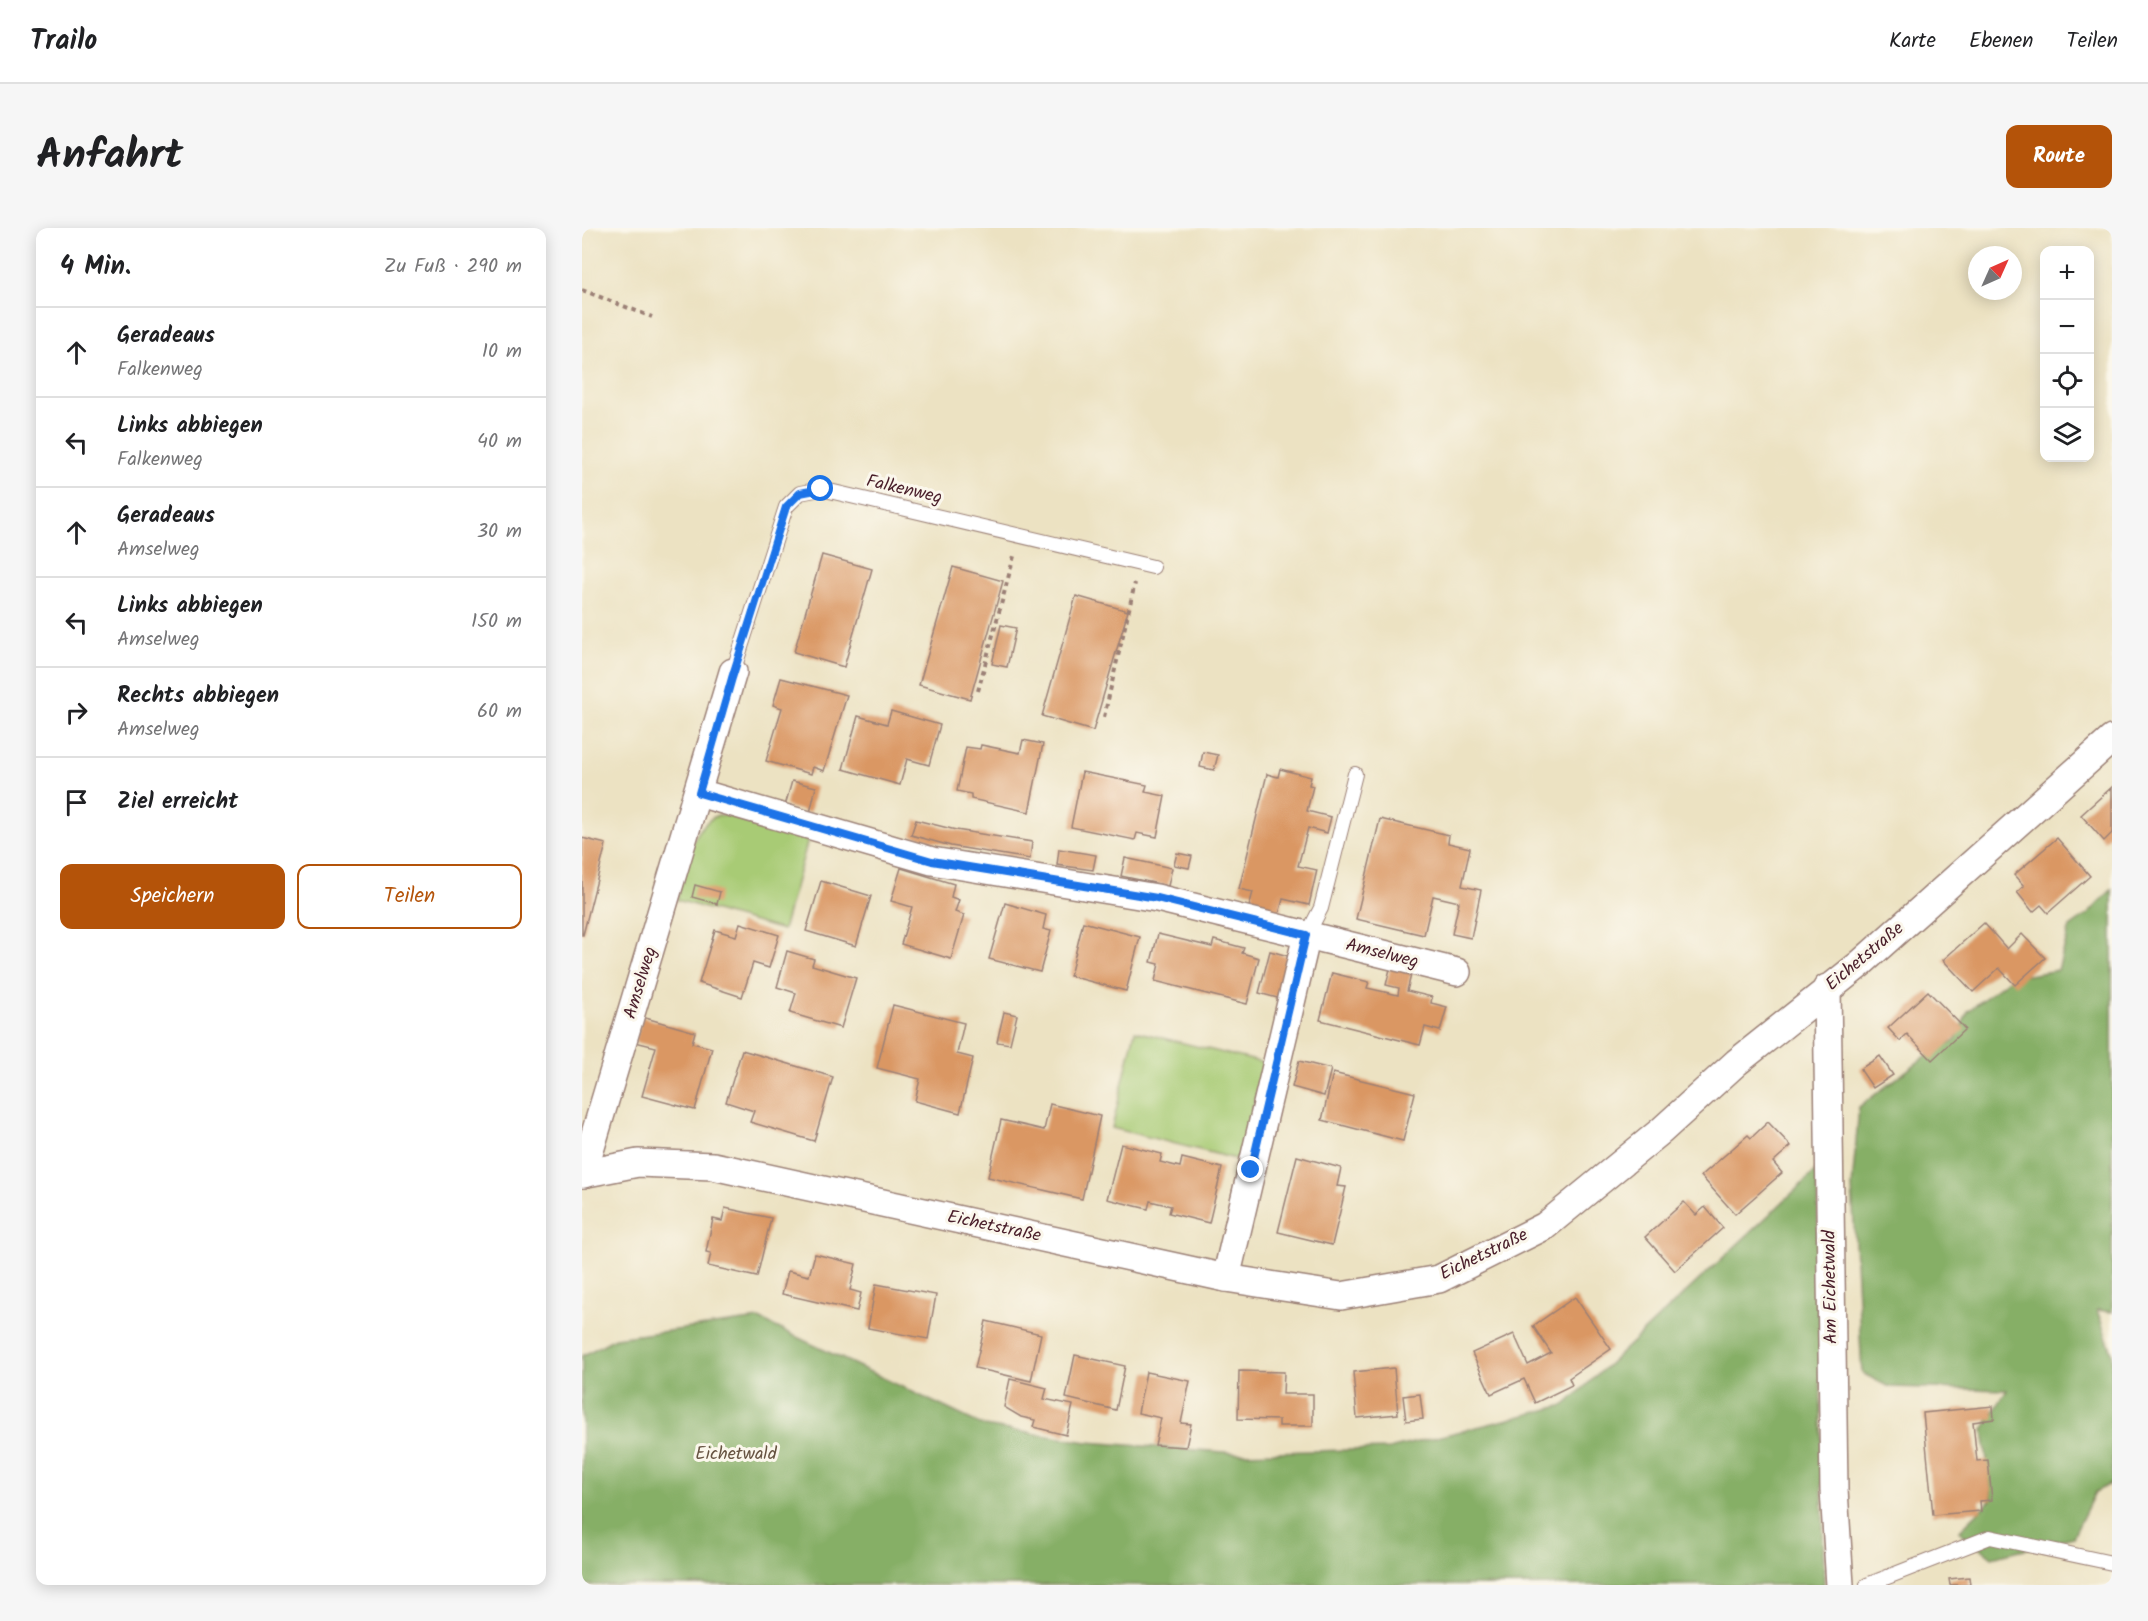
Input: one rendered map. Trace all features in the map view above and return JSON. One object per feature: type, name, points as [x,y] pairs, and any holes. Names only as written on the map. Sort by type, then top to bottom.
[{"type":"street","name":"Amselweg","points":[[583,1174],[734,672]]},
{"type":"street","name":"Eichetstraße","points":[[583,1174],[638,1163],[713,1166],[1226,1278],[1341,1296],[1439,1279],[1545,1226],[1827,988],[1860,964],[2112,739]]},
{"type":"street","name":"Amselweg","points":[[699,793],[932,861],[1157,898],[1457,972]]},
{"type":"street","points":[[1226,1278],[1306,935]]},
{"type":"street","name":"Am Eichetwald","points":[[1827,988],[1834,1491],[1840,1585]]},
{"type":"lane","name":"Falkenweg","points":[[734,672],[786,507],[800,493],[821,489],[1146,565]]},
{"type":"lane","points":[[1306,935],[1321,908],[1355,774]]},
{"type":"lane","points":[[1867,1585],[1990,1537],[2112,1563]]},
{"type":"path","points":[[582,290],[652,317]]},
{"type":"path","points":[[978,692],[1019,535]]},
{"type":"path","points":[[1104,717],[1146,565]]},
{"type":"green space","points":[[718,815],[733,816],[808,840],[783,930],[677,900],[694,840],[708,821]]},
{"type":"green space","points":[[2112,889],[2112,1312],[2097,1310],[2112,1353],[2112,1483],[2095,1492],[2073,1537],[1992,1557],[1959,1531],[1992,1499],[1983,1430],[2007,1390],[1889,1387],[1862,1373],[1852,1187],[1859,1107],[1926,1056],[1955,1041],[1968,1011],[2011,978],[2058,970],[2070,927],[2088,914]]},
{"type":"green space","points":[[1135,1031],[1264,1063],[1240,1160],[1112,1128]]},
{"type":"green space","name":"Eichetwald","points":[[1817,1170],[1824,1585],[582,1585],[582,1356],[615,1338],[759,1319],[984,1426],[1087,1442],[1238,1453],[1389,1449],[1565,1405]]},
{"type":"building","points":[[822,555],[872,569],[844,667],[794,652]]},
{"type":"building","points":[[953,567],[1003,581],[970,699],[919,685]]},
{"type":"building","points":[[1076,596],[1128,611],[1093,731],[1042,716]]},
{"type":"building","points":[[1001,625],[1016,628],[1007,667],[992,664]]},
{"type":"building","points":[[781,678],[847,695],[824,771],[813,767],[811,774],[766,761],[782,708],[773,705]]},
{"type":"building","points":[[891,711],[940,725],[929,765],[907,759],[900,785],[843,769],[858,716],[887,724]]},
{"type":"building","points":[[1023,740],[1043,744],[1029,812],[971,799],[971,794],[957,791],[966,747],[980,749],[981,745],[1020,753]]},
{"type":"building","points":[[1203,752],[1218,755],[1214,770],[1200,767]]},
{"type":"building","points":[[1280,769],[1311,777],[1309,785],[1313,786],[1307,811],[1331,817],[1327,833],[1308,828],[1298,866],[1317,870],[1309,905],[1283,899],[1279,914],[1249,907],[1253,892],[1239,889],[1267,774],[1278,777]]},
{"type":"building","points":[[1082,772],[1147,785],[1145,792],[1165,796],[1157,837],[1137,833],[1135,840],[1071,827]]},
{"type":"building","points":[[792,781],[816,787],[810,813],[785,806]]},
{"type":"building","points":[[2112,787],[2112,833],[2104,841],[2081,815]]},
{"type":"building","points":[[1380,819],[1449,835],[1448,843],[1470,848],[1462,886],[1481,890],[1471,938],[1452,934],[1459,902],[1433,896],[1424,935],[1356,919]]},
{"type":"building","points":[[916,820],[956,830],[1032,842],[1030,859],[951,846],[911,835]]},
{"type":"building","points":[[582,838],[606,844],[583,935],[582,935]]},
{"type":"building","points":[[2057,838],[2090,876],[2048,913],[2041,905],[2033,912],[2017,892],[2024,886],[2014,875]]},
{"type":"building","points":[[1059,849],[1096,855],[1093,870],[1057,865]]},
{"type":"building","points":[[1177,853],[1192,856],[1189,868],[1174,865]]},
{"type":"building","points":[[1125,858],[1172,868],[1168,886],[1121,876]]},
{"type":"building","points":[[901,868],[954,884],[951,897],[959,900],[955,912],[964,915],[951,959],[901,944],[912,907],[891,901]]},
{"type":"building","points":[[821,881],[871,896],[856,946],[806,931]]},
{"type":"building","points":[[695,885],[720,892],[717,904],[692,897]]},
{"type":"building","points":[[1005,903],[1046,915],[1043,929],[1051,931],[1040,972],[989,959]]},
{"type":"building","points":[[1083,922],[1140,937],[1126,991],[1070,976]]},
{"type":"building","points":[[740,923],[779,935],[769,968],[753,963],[742,997],[699,983],[715,930],[736,936]]},
{"type":"building","points":[[1984,923],[2007,949],[2022,934],[2045,958],[2015,985],[1999,968],[1973,992],[1943,960]]},
{"type":"building","points":[[1158,934],[1212,947],[1214,940],[1244,948],[1242,953],[1259,958],[1247,1004],[1155,981],[1159,964],[1151,962]]},
{"type":"building","points":[[787,951],[814,959],[812,965],[856,978],[841,1028],[790,1013],[796,993],[777,987]]},
{"type":"building","points":[[1270,951],[1292,957],[1281,999],[1259,993]]},
{"type":"building","points":[[1391,965],[1412,971],[1407,991],[1432,997],[1431,1003],[1447,1007],[1440,1031],[1425,1027],[1420,1045],[1320,1020],[1332,973],[1369,982],[1367,988],[1398,995],[1399,988],[1386,985]]},
{"type":"building","points":[[1928,991],[1965,1029],[1932,1060],[1907,1034],[1900,1041],[1888,1028]]},
{"type":"building","points":[[893,1005],[964,1023],[957,1054],[973,1058],[960,1113],[915,1101],[920,1079],[877,1068]]},
{"type":"building","points":[[1004,1012],[1017,1015],[1010,1044],[997,1042]]},
{"type":"building","points":[[642,1017],[695,1032],[692,1043],[712,1048],[695,1110],[642,1096],[656,1047],[635,1042]]},
{"type":"building","points":[[742,1050],[833,1077],[814,1141],[750,1122],[754,1111],[726,1102]]},
{"type":"building","points":[[1880,1056],[1893,1075],[1873,1088],[1860,1069]]},
{"type":"building","points":[[1299,1061],[1331,1069],[1324,1096],[1292,1087]]},
{"type":"building","points":[[1333,1073],[1415,1093],[1403,1141],[1322,1120]]},
{"type":"building","points":[[1050,1104],[1100,1116],[1082,1199],[988,1177],[1001,1120],[1044,1130]]},
{"type":"building","points":[[1768,1122],[1791,1146],[1773,1162],[1782,1173],[1735,1214],[1701,1176],[1748,1135],[1751,1138]]},
{"type":"building","points":[[1121,1144],[1162,1154],[1160,1162],[1180,1167],[1182,1158],[1222,1168],[1209,1223],[1169,1213],[1171,1206],[1150,1201],[1148,1209],[1107,1199]]},
{"type":"building","points":[[1297,1156],[1341,1168],[1337,1186],[1346,1187],[1332,1245],[1278,1232]]},
{"type":"building","points":[[1684,1202],[1696,1215],[1705,1207],[1723,1228],[1675,1271],[1645,1237]]},
{"type":"building","points":[[725,1208],[771,1218],[757,1277],[708,1266],[711,1253],[706,1252],[713,1219],[722,1221]]},
{"type":"building","points":[[815,1254],[856,1264],[850,1290],[861,1293],[857,1311],[782,1294],[788,1271],[809,1276]]},
{"type":"building","points":[[876,1284],[936,1295],[928,1339],[868,1328]]},
{"type":"building","points":[[1575,1297],[1611,1349],[1569,1378],[1572,1385],[1535,1403],[1524,1379],[1491,1394],[1472,1353],[1514,1334],[1528,1365],[1551,1353],[1533,1326]]},
{"type":"building","points":[[986,1321],[1041,1334],[1031,1381],[975,1368]]},
{"type":"building","points":[[1075,1355],[1125,1366],[1116,1410],[1066,1398]]},
{"type":"building","points":[[1394,1368],[1398,1414],[1357,1418],[1353,1372]]},
{"type":"building","points":[[1239,1371],[1284,1372],[1283,1394],[1313,1394],[1313,1426],[1279,1426],[1279,1420],[1238,1419]]},
{"type":"building","points":[[1146,1372],[1190,1381],[1181,1423],[1191,1424],[1186,1447],[1155,1445],[1161,1418],[1138,1413]]},
{"type":"building","points":[[1010,1379],[1047,1388],[1044,1399],[1073,1405],[1066,1435],[1033,1427],[1035,1420],[1021,1417],[1004,1407]]},
{"type":"building","points":[[1420,1394],[1423,1419],[1406,1421],[1403,1396]]},
{"type":"building","points":[[1993,1406],[1994,1419],[1973,1422],[1977,1461],[1988,1460],[1992,1500],[1980,1501],[1981,1511],[1933,1515],[1923,1413]]},
{"type":"building","points":[[1969,1577],[1970,1585],[1950,1585],[1949,1579]]},
{"type":"route","points":[[821,489],[800,493],[786,507],[732,678],[699,793],[932,861],[1157,898],[1306,935],[1251,1170]]}]
